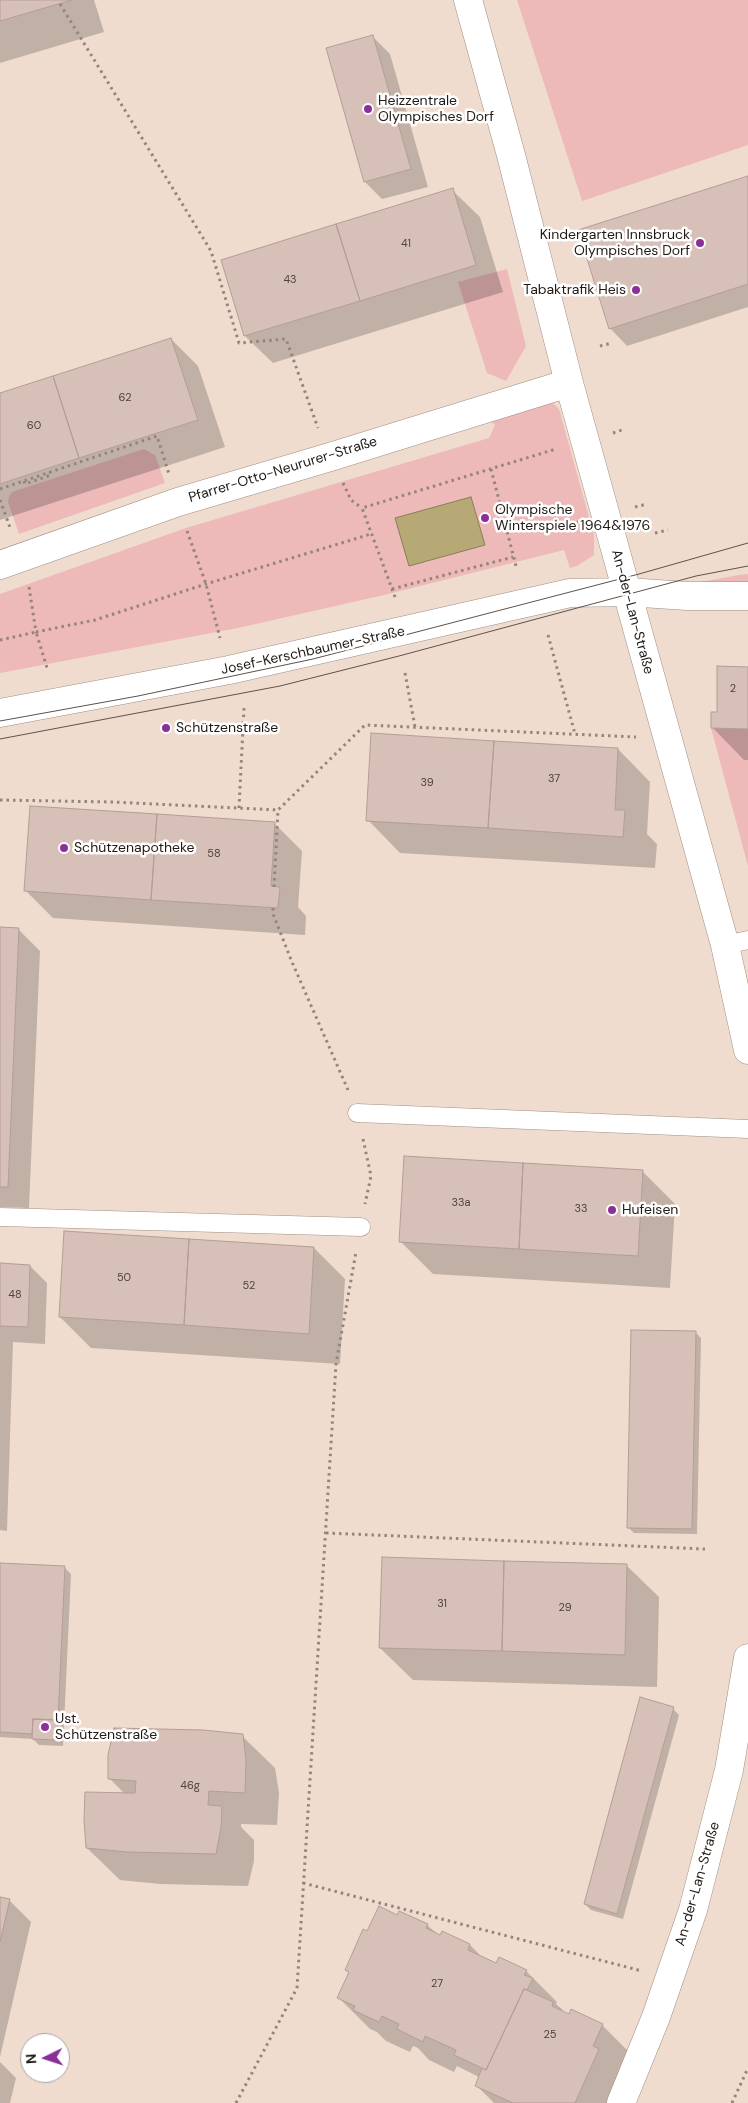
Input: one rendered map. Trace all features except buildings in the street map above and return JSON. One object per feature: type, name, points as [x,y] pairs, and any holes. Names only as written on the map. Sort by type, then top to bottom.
[{"type":"street","name":"An-der-Lan-Straße","points":[[468,0],[511,155],[569,383],[627,592],[736,942],[748,1050]]},
{"type":"street","name":"Pfarrer-Otto-Neururer-Straße","points":[[0,565],[178,502],[569,383]]},
{"type":"street","name":"Josef-Kerschbaumer-Straße","points":[[0,713],[229,670],[570,593],[627,592],[687,596],[748,596]]},
{"type":"street","name":"An-der-Lan-Straße","points":[[621,2103],[670,1979],[693,1910],[729,1770],[748,1658]]},
{"type":"lane","points":[[357,1113],[748,1129]]},
{"type":"lane","points":[[0,1218],[361,1228]]},
{"type":"path","points":[[60,4],[211,251],[239,343],[286,339],[318,429]]},
{"type":"path","points":[[600,346],[612,343]]},
{"type":"path","points":[[0,489],[42,473],[157,436],[170,476]]},
{"type":"path","points":[[362,508],[561,448]]},
{"type":"path","points":[[491,469],[516,566]]},
{"type":"path","points":[[24,481],[25,484],[51,475],[50,472]]},
{"type":"path","points":[[342,481],[351,500],[362,508],[396,597]]},
{"type":"path","points":[[0,500],[12,533]]},
{"type":"path","points":[[552,529],[582,521]]},
{"type":"path","points":[[186,528],[206,584],[220,638]]},
{"type":"path","points":[[655,533],[668,530]]},
{"type":"path","points":[[0,640],[95,620],[371,534]]},
{"type":"path","points":[[392,589],[514,557]]},
{"type":"path","points":[[28,584],[36,632],[48,671]]},
{"type":"path","points":[[548,635],[575,734]]},
{"type":"path","points":[[405,672],[415,727]]},
{"type":"path","points":[[239,808],[244,708]]},
{"type":"path","points":[[274,887],[278,810],[364,725],[639,737]]},
{"type":"path","points":[[0,800],[113,802],[278,810]]},
{"type":"path","points":[[236,2103],[297,1988],[336,1364],[371,1176],[357,1113],[292,962],[273,914],[273,908]]},
{"type":"path","points":[[326,1533],[705,1549]]},
{"type":"path","points":[[304,1883],[670,1979]]},
{"type":"path","points":[[732,2103],[748,2068]]},
{"type":"shaded area","points":[[517,0],[748,0],[748,145],[582,201]]},
{"type":"shaded area","points":[[507,269],[526,346],[506,381],[487,373],[458,282]]},
{"type":"shaded area","points":[[546,402],[553,403],[559,409],[594,535],[594,555],[577,566],[570,568],[564,550],[384,595],[238,628],[0,673],[0,594],[186,528],[489,438],[495,425],[486,418]]},
{"type":"shaded area","points":[[144,449],[155,455],[165,483],[19,534],[8,502],[12,492]]},
{"type":"shaded area","points":[[471,497],[485,545],[409,566],[395,518]]},
{"type":"shaded area","points":[[748,574],[748,586],[695,583],[739,575]]},
{"type":"shaded area","points":[[711,728],[748,729],[748,866]]},
{"type":"tram line","points":[[0,721],[138,696],[313,659],[639,574],[748,543]]},
{"type":"tram line","points":[[0,739],[280,686],[696,576],[748,566]]},
{"type":"place","name":"Heizzentrale Olympisches Dorf","points":[[368,109]]},
{"type":"place","name":"Kindergarten Innsbruck Olympisches Dorf","points":[[700,243]]},
{"type":"place","name":"Tabaktrafik Heis","points":[[636,290]]},
{"type":"place","name":"Olympische Winterspiele 1964&1976","points":[[485,518]]},
{"type":"place","name":"Schützenstraße","points":[[166,728]]},
{"type":"place","name":"Schützenapotheke","points":[[64,848]]},
{"type":"place","name":"Hufeisen","points":[[612,1210]]},
{"type":"place","name":"Ust. Schützenstraße","points":[[45,1727]]}]
